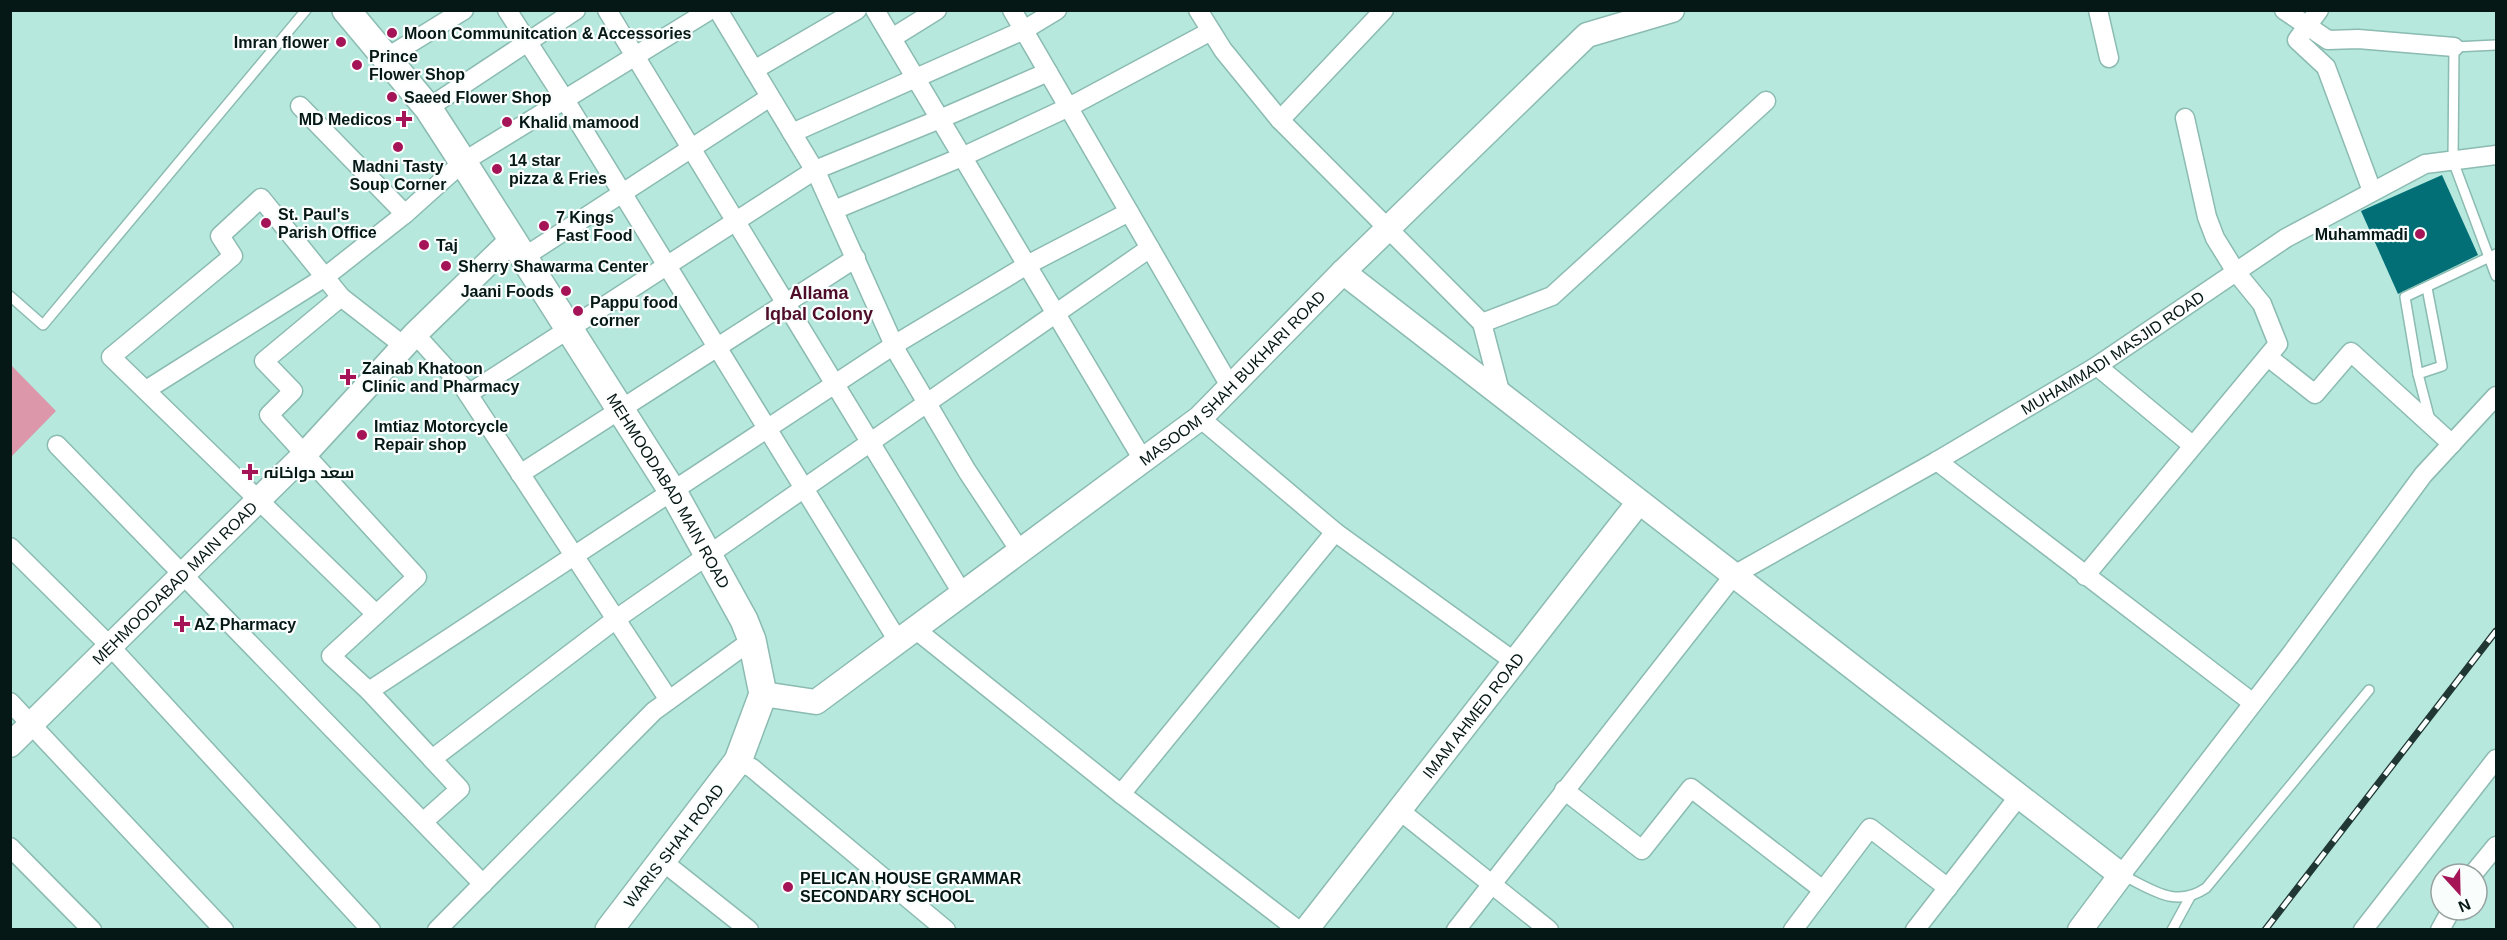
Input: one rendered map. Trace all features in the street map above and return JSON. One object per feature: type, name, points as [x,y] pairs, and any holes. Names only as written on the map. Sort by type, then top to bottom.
[{"type":"main road","name":"MEHMOODABAD MAIN ROAD","points":[[346,10],[428,108],[672,490],[752,640],[763,694]]},
{"type":"main road","points":[[738,761],[763,694]]},
{"type":"main road","name":"WARIS SHAH ROAD","points":[[609,930],[738,761]]},
{"type":"street","points":[[386,58],[464,10]]},
{"type":"street","points":[[507,10],[566,100],[803,487],[906,635],[1121,794],[1298,930]]},
{"type":"street","points":[[428,108],[576,10]]},
{"type":"street","points":[[607,10],[962,593]]},
{"type":"street","points":[[146,390],[325,277],[405,214],[463,162],[710,10]]},
{"type":"street","points":[[718,10],[815,170],[894,345],[967,471],[1020,551]]},
{"type":"street","points":[[754,70],[857,10]]},
{"type":"street","points":[[875,10],[1143,460]]},
{"type":"street","points":[[892,38],[937,10]]},
{"type":"street","points":[[1012,10],[1230,386]]},
{"type":"street","points":[[792,133],[1024,30],[1057,10]]},
{"type":"street","points":[[1198,10],[1223,50],[1280,120],[1482,323],[1502,395]]},
{"type":"street","name":"MASOOM SHAH BUKHARI ROAD","points":[[763,694],[816,702],[1200,418],[1343,272],[1587,35],[1672,10]]},
{"type":"street","points":[[2098,10],[2109,58]]},
{"type":"street","points":[[2284,10],[2328,40],[2358,39],[2454,48]]},
{"type":"street","points":[[2319,10],[2297,40],[2326,67],[2372,191]]},
{"type":"street","points":[[1280,120],[1379,12]]},
{"type":"street","points":[[834,210],[963,157],[1069,108],[1211,31]]},
{"type":"street","points":[[468,394],[815,170],[1048,72]]},
{"type":"street","points":[[518,248],[623,193],[770,97]]},
{"type":"street","points":[[1482,323],[1552,296],[1766,101]]},
{"type":"street","points":[[300,105],[405,214]]},
{"type":"street","points":[[2085,576],[2278,344],[2262,304],[2236,272],[2207,218],[2185,118]]},
{"type":"street","name":"MUHAMMADI MASJID ROAD","points":[[1734,575],[2097,366],[2286,238],[2426,164],[2496,155]]},
{"type":"street","points":[[376,614],[111,357],[233,256],[220,236],[261,198],[341,297],[410,340],[468,394],[669,700]]},
{"type":"street","points":[[369,691],[894,345],[1027,265],[1129,212]]},
{"type":"street","name":"MEHMOODABAD MAIN ROAD","points":[[10,745],[303,456],[410,340],[518,248]]},
{"type":"street","points":[[432,759],[616,620],[803,487],[1150,248]]},
{"type":"street","points":[[520,474],[856,258]]},
{"type":"street","points":[[1343,272],[2121,875]]},
{"type":"street","points":[[341,297],[264,361],[293,391],[268,416],[417,577],[331,656],[369,691],[460,789],[423,822]]},
{"type":"street","points":[[2268,357],[2315,394],[2351,352],[2452,444]]},
{"type":"street","points":[[2097,366],[2192,445]]},
{"type":"street","points":[[2080,930],[2423,475],[2496,396]]},
{"type":"street","points":[[1200,418],[1335,532],[1515,662]]},
{"type":"street","points":[[57,445],[483,884]]},
{"type":"street","points":[[1937,460],[2253,703]]},
{"type":"street","name":"IMAM AHMED ROAD","points":[[1306,930],[1639,502]]},
{"type":"street","points":[[1121,794],[1335,532]]},
{"type":"street","points":[[10,547],[110,646],[371,930]]},
{"type":"street","points":[[1456,930],[1490,883],[1734,575]]},
{"type":"street","points":[[437,930],[654,711],[752,640]]},
{"type":"street","points":[[10,702],[224,930]]},
{"type":"street","points":[[2373,926],[2496,759]]},
{"type":"street","points":[[738,761],[752,768],[946,930]]},
{"type":"street","points":[[1564,790],[1642,850],[1691,788],[1823,890]]},
{"type":"street","points":[[1915,930],[2019,796]]},
{"type":"street","points":[[1399,810],[1550,930]]},
{"type":"street","points":[[1793,930],[1870,828],[1948,888]]},
{"type":"street","points":[[2483,862],[2496,846]]},
{"type":"street","points":[[10,847],[92,930]]},
{"type":"street","points":[[662,861],[749,930]]},
{"type":"lane","points":[[10,296],[43,325],[306,10]]},
{"type":"lane","points":[[2496,45],[2454,48],[2453,161],[2493,255],[2496,276]]},
{"type":"lane","points":[[2432,425],[2418,374],[2404,297],[2493,255]]},
{"type":"lane","points":[[2418,374],[2442,366],[2427,288]]},
{"type":"lane","points":[[2121,875],[2174,899],[2190,897],[2206,888],[2369,690]]},
{"type":"lane","points":[[2172,930],[2190,897]]},
{"type":"shaded area","points":[[11,365],[56,411],[10,457]]},
{"type":"building","name":"Muhammadi","points":[[2442,175],[2478,255],[2398,294],[2361,211]]},
{"type":"railway","points":[[2265,930],[2496,631]]},
{"type":"place","name":"Moon Communitcation & Accessories","points":[[392,33]]},
{"type":"place","name":"Imran flower","points":[[341,42]]},
{"type":"place","name":"Prince Flower Shop","points":[[357,65]]},
{"type":"place","name":"Saeed Flower Shop","points":[[392,97]]},
{"type":"place","name":"MD Medicos","points":[[404,119]]},
{"type":"place","name":"Khalid mamood","points":[[507,122]]},
{"type":"place","name":"Madni Tasty Soup Corner","points":[[398,147]]},
{"type":"place","name":"14 star pizza & Fries","points":[[497,169]]},
{"type":"place","name":"St. Paul's Parish Office","points":[[266,223]]},
{"type":"place","name":"7 Kings Fast Food","points":[[544,226]]},
{"type":"place","name":"Muhammadi","points":[[2420,234]]},
{"type":"place","name":"Taj","points":[[424,245]]},
{"type":"place","name":"Sherry Shawarma Center","points":[[446,266]]},
{"type":"place","name":"Jaani Foods","points":[[566,291]]},
{"type":"place","name":"Pappu food corner","points":[[578,311]]},
{"type":"place","name":"Zainab Khatoon Clinic and Pharmacy","points":[[348,377]]},
{"type":"place","name":"Imtiaz Motorcycle Repair shop","points":[[362,435]]},
{"type":"place","name":"سعد دواخانہ","points":[[250,472]]},
{"type":"place","name":"AZ Pharmacy","points":[[182,624]]},
{"type":"place","name":"PELICAN HOUSE GRAMMAR SECONDARY SCHOOL","points":[[788,887]]},
{"type":"district","name":"Allama Iqbal Colony","points":[[819,303]]}]
